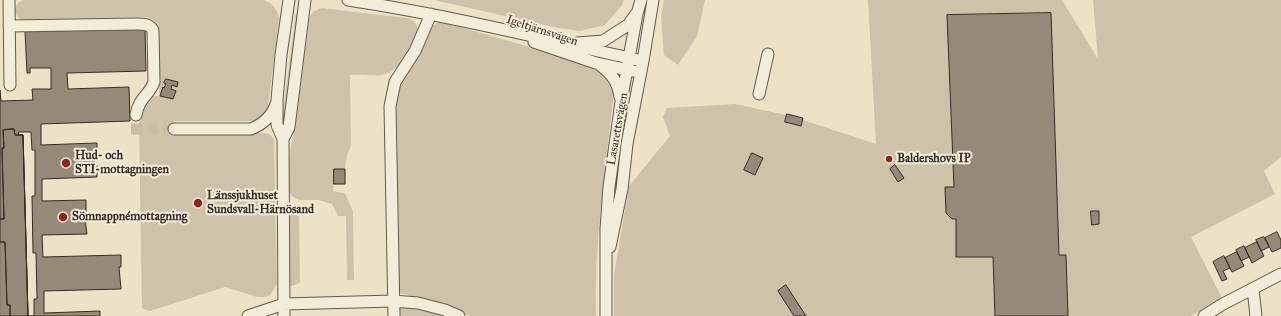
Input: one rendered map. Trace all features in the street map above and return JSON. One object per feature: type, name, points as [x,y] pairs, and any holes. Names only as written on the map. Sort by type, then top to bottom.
[{"type":"street","points":[[9,0],[10,85]]},
{"type":"street","points":[[283,139],[277,126],[277,100],[281,55],[289,0]]},
{"type":"street","points":[[284,316],[283,139],[288,127],[305,0]]},
{"type":"street","name":"Igeltjärnsvägen","points":[[348,0],[431,14],[629,58],[642,67]]},
{"type":"street","name":"Lasarettsvägen","points":[[606,316],[606,229],[609,187],[621,102],[637,14],[641,0]]},
{"type":"street","name":"Lasarettsvägen","points":[[607,261],[614,230],[627,144],[653,0]]},
{"type":"street","points":[[394,316],[390,106],[395,82],[415,51],[431,14]]},
{"type":"street","name":"Igeltjärnsvägen","points":[[566,44],[603,40],[628,25],[637,14]]},
{"type":"street","points":[[9,26],[137,24],[145,24],[150,26],[153,30],[154,82],[138,106],[136,115]]},
{"type":"street","name":"Igeltjärnsvägen","points":[[480,25],[596,63],[627,70],[642,67]]},
{"type":"street","points":[[759,94],[768,54]]},
{"type":"street","name":"Igeltjärnsvägen","points":[[596,63],[610,72],[616,80],[621,102]]},
{"type":"street","points":[[174,129],[251,129],[260,125],[270,117],[277,100]]},
{"type":"street","points":[[1204,316],[1223,304],[1281,274]]},
{"type":"street","points":[[1253,289],[1256,316]]},
{"type":"street","points":[[248,316],[284,304],[393,301],[418,303],[445,310],[459,316]]},
{"type":"shaded area","points":[[23,0],[264,0],[274,7],[279,19],[267,113],[258,121],[174,121],[175,135],[264,133],[269,134],[274,139],[277,284],[270,295],[266,297],[257,297],[225,287],[150,311],[143,309],[139,123],[140,112],[151,96],[159,96],[159,26],[147,17],[21,20],[18,18],[15,9],[17,4]]},
{"type":"shaded area","points":[[434,0],[624,0],[622,5],[605,25],[580,31],[558,28]]},
{"type":"shaded area","points":[[664,0],[705,0],[697,36],[678,65],[664,55],[662,20]]},
{"type":"shaded area","name":"Baldershovs IP","points":[[868,0],[1062,0],[1098,59],[1093,0],[1281,0],[1281,157],[1264,171],[1275,194],[1191,237],[1222,298],[1191,316],[614,316],[614,275],[629,186],[670,136],[663,117],[667,108],[735,104],[803,118],[803,120],[876,144]]},
{"type":"shaded area","points":[[322,8],[406,18],[412,20],[417,25],[418,30],[418,33],[408,52],[400,64],[389,73],[382,75],[350,75],[351,146],[347,155],[345,169],[334,169],[333,191],[344,193],[346,195],[353,212],[354,280],[347,280],[346,216],[338,216],[332,204],[319,200],[299,200],[292,196],[289,191],[288,169],[307,25],[312,14]]},
{"type":"shaded area","points":[[296,12],[298,16],[284,127],[281,126]]},
{"type":"shaded area","points":[[437,23],[446,23],[591,66],[610,80],[613,88],[613,100],[598,235],[596,316],[470,316],[453,307],[396,292],[396,95],[402,78],[413,62],[431,28]]},
{"type":"shaded area","points":[[292,212],[295,212],[299,217],[300,283],[292,286],[289,285],[289,218]]},
{"type":"shaded area","points":[[406,307],[447,316],[396,316],[396,309]]},
{"type":"building","points":[[1051,13],[1059,255],[1066,255],[1068,316],[995,316],[993,257],[956,257],[956,219],[952,219],[946,213],[945,187],[954,187],[947,15]]},
{"type":"building","points":[[145,27],[146,71],[67,73],[68,89],[129,87],[130,121],[41,124],[41,145],[97,143],[97,155],[94,155],[95,166],[97,165],[97,177],[42,179],[42,201],[86,200],[86,212],[84,212],[87,234],[42,235],[43,257],[121,255],[121,267],[119,267],[121,289],[44,291],[44,313],[100,311],[100,316],[28,316],[23,135],[15,135],[14,129],[3,130],[4,148],[2,148],[4,219],[0,219],[0,90],[1,101],[33,100],[32,89],[51,89],[51,68],[30,68],[30,73],[27,73],[25,31]]},
{"type":"building","points":[[166,79],[178,82],[177,87],[172,85],[171,89],[176,91],[173,99],[160,96],[163,87],[164,88],[166,84],[164,83]]},
{"type":"building","points":[[787,114],[803,118],[801,126],[785,122]]},
{"type":"building","points":[[14,129],[15,135],[23,135],[28,316],[10,316],[10,305],[7,305],[5,242],[0,242],[0,219],[4,219],[2,148],[4,148],[3,130]]},
{"type":"building","points":[[19,132],[31,132],[32,150],[35,150],[35,196],[32,196],[33,253],[36,253],[37,299],[34,299],[34,316],[28,316],[23,135],[19,135]]},
{"type":"building","points":[[752,153],[763,158],[755,175],[744,170]]},
{"type":"building","points":[[895,165],[904,178],[898,182],[890,169]]},
{"type":"building","points":[[334,169],[345,169],[345,184],[334,184]]},
{"type":"building","points":[[1091,211],[1099,211],[1099,224],[1092,225]]},
{"type":"building","points":[[1277,232],[1281,240],[1281,248],[1272,252],[1265,238]]},
{"type":"building","points":[[1264,237],[1269,247],[1261,251],[1256,240]]},
{"type":"building","points":[[0,242],[5,242],[7,305],[10,305],[10,316],[0,316]]},
{"type":"building","points":[[1257,242],[1264,256],[1252,263],[1245,248]]},
{"type":"building","points":[[1244,246],[1249,257],[1241,261],[1236,250]]},
{"type":"building","points":[[1237,252],[1244,266],[1232,272],[1225,258]]},
{"type":"building","points":[[1224,256],[1230,268],[1223,271],[1227,279],[1222,281],[1213,262]]},
{"type":"building","points":[[786,285],[806,316],[794,316],[778,291]]},
{"type":"tunnel","points":[[131,129],[174,129]]},
{"type":"place","name":"Baldershovs IP","points":[[889,159]]},
{"type":"place","name":"Hud- och STI-mottagningen","points":[[66,163]]},
{"type":"place","name":"Länssjukhuset Sundsvall-Härnösand","points":[[198,203]]},
{"type":"place","name":"Sömnappnémottagning","points":[[63,217]]}]
